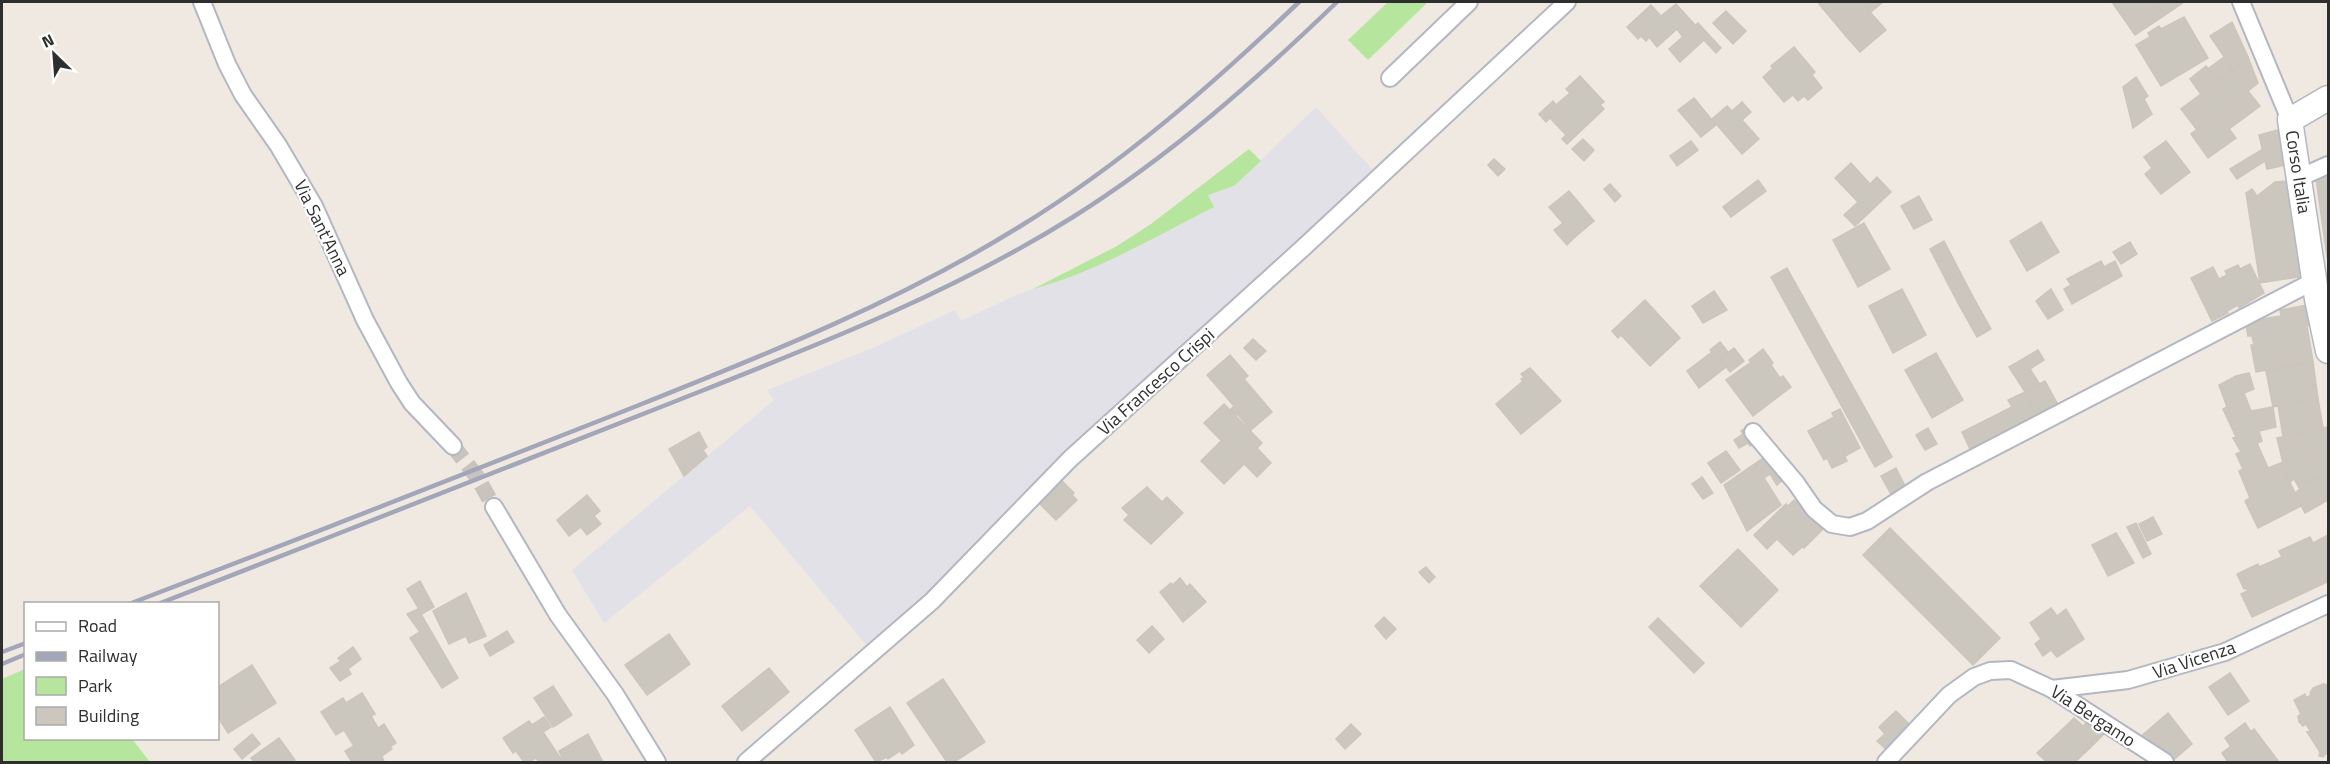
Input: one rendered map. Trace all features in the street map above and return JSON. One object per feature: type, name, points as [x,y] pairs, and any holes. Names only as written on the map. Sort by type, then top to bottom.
[{"type":"street","name":"Via Sant'Anna","points":[[202,2],[227,64],[243,95],[278,145],[314,206],[365,320],[399,383],[412,403],[453,446]]},
{"type":"street","points":[[1390,78],[1469,2]]},
{"type":"street","name":"Via Francesco Crispi","points":[[746,762],[932,600],[1070,459],[1304,248],[1567,2]]},
{"type":"street","name":"Corso Italia","points":[[2241,2],[2290,120],[2314,281],[2328,351]]},
{"type":"street","points":[[2290,120],[2328,98]]},
{"type":"street","points":[[2299,178],[2328,165]]},
{"type":"street","points":[[1753,432],[1796,483],[1814,509],[1832,524],[1850,527],[1866,521],[1926,482],[2314,281]]},
{"type":"street","points":[[494,507],[558,615],[615,694],[657,762]]},
{"type":"street","name":"Via Vicenza","points":[[2052,689],[2128,680],[2225,652],[2328,603]]},
{"type":"street","name":"Via Bergamo","points":[[1886,762],[1949,695],[1974,677],[1990,671],[2010,670],[2052,689],[2164,762]]},
{"type":"shaded area","points":[[1316,107],[1379,177],[873,653],[750,506],[604,623],[572,570],[774,400],[767,390],[877,346],[955,310],[961,321],[1016,295],[1123,254],[1213,207],[1208,195],[1234,186]]},
{"type":"green space","points":[[1388,2],[1428,2],[1368,60],[1348,40]]},
{"type":"green space","points":[[1249,149],[1261,161],[1234,186],[1208,195],[1214,207],[1080,273],[1033,289],[1117,246],[1151,224]]},
{"type":"green space","points":[[24,669],[24,740],[133,740],[150,762],[2,762],[2,679]]},
{"type":"building","points":[[1821,2],[1865,2],[1872,11],[1845,35],[1819,4]]},
{"type":"building","points":[[1865,2],[1883,2],[1872,11]]},
{"type":"building","points":[[2112,2],[2151,2],[2158,12],[2161,9],[2165,15],[2135,35]]},
{"type":"building","points":[[2151,2],[2184,2],[2165,15],[2161,9],[2158,12]]},
{"type":"building","points":[[1676,4],[1695,25],[1682,36],[1677,29],[1657,47],[1649,37],[1646,41],[1641,36],[1638,39],[1627,27],[1651,5],[1661,16]]},
{"type":"building","points":[[1726,11],[1746,31],[1733,44],[1713,23]]},
{"type":"building","points":[[1870,12],[1886,30],[1860,52],[1845,35]]},
{"type":"building","points":[[2184,17],[2208,58],[2161,86],[2136,45],[2150,37],[2148,33],[2159,26],[2161,29]]},
{"type":"building","points":[[2232,22],[2248,57],[2233,70],[2210,36]]},
{"type":"building","points":[[1698,23],[1721,48],[1716,53],[1704,40],[1680,62],[1669,49]]},
{"type":"building","points":[[1794,47],[1815,72],[1812,75],[1822,88],[1808,100],[1804,96],[1798,101],[1793,95],[1784,102],[1763,77],[1773,68],[1771,66]]},
{"type":"building","points":[[2224,57],[2233,70],[2217,81],[2208,69]]},
{"type":"building","points":[[2248,57],[2258,83],[2248,91],[2233,70]]},
{"type":"building","points":[[2206,66],[2217,81],[2200,93],[2190,79]]},
{"type":"building","points":[[2233,70],[2248,91],[2197,130],[2181,109]]},
{"type":"building","points":[[1580,76],[1604,102],[1600,105],[1604,109],[1567,144],[1562,139],[1566,135],[1550,118],[1546,122],[1539,114],[1553,101],[1556,105],[1570,93],[1566,89]]},
{"type":"building","points":[[2136,77],[2148,96],[2144,99],[2152,114],[2133,128],[2123,87]]},
{"type":"building","points":[[2248,91],[2260,106],[2229,129],[2218,114]]},
{"type":"building","points":[[1694,98],[1716,125],[1701,137],[1678,110]]},
{"type":"building","points":[[1742,102],[1751,112],[1742,120],[1759,139],[1742,154],[1712,119],[1727,106],[1732,111]]},
{"type":"building","points":[[2218,114],[2236,138],[2208,158],[2191,134]]},
{"type":"building","points":[[2278,130],[2286,165],[2267,169],[2259,135]]},
{"type":"building","points":[[1583,139],[1594,150],[1584,161],[1572,149]]},
{"type":"building","points":[[1691,141],[1698,150],[1677,166],[1670,156]]},
{"type":"building","points":[[2166,141],[2190,172],[2161,194],[2145,174],[2152,168],[2144,157]]},
{"type":"building","points":[[2263,149],[2265,161],[2237,179],[2230,169]]},
{"type":"building","points":[[1494,159],[1505,169],[1498,176],[1488,165]]},
{"type":"building","points":[[1851,163],[1870,184],[1877,177],[1891,192],[1855,226],[1844,215],[1858,202],[1835,178]]},
{"type":"building","points":[[2328,172],[2328,257],[2327,257],[2316,178]]},
{"type":"building","points":[[1758,180],[1766,191],[1731,217],[1723,207]]},
{"type":"building","points":[[2288,181],[2302,278],[2260,283],[2246,193],[2252,189],[2257,196],[2275,182]]},
{"type":"building","points":[[1610,184],[1621,196],[1615,202],[1604,189]]},
{"type":"building","points":[[1569,191],[1594,221],[1575,237],[1549,207]]},
{"type":"building","points":[[1919,196],[1932,220],[1914,229],[1901,206]]},
{"type":"building","points":[[2041,222],[2059,252],[2027,271],[2010,241]]},
{"type":"building","points":[[1563,223],[1575,237],[1567,245],[1554,230]]},
{"type":"building","points":[[1864,223],[1890,269],[1858,287],[1833,240]]},
{"type":"building","points":[[1944,241],[1960,272],[1946,280],[1930,249]]},
{"type":"building","points":[[2130,242],[2137,254],[2121,264],[2113,252]]},
{"type":"building","points":[[2101,261],[2104,267],[2115,261],[2122,276],[2097,290],[2086,269]]},
{"type":"building","points":[[2250,264],[2264,293],[2212,321],[2191,278],[2213,267],[2219,279],[2227,275],[2225,271],[2238,265],[2240,269]]},
{"type":"building","points":[[1787,268],[1892,457],[1875,467],[1771,277]]},
{"type":"building","points":[[2086,269],[2097,290],[2072,304],[2064,289],[2071,285],[2067,279]]},
{"type":"building","points":[[1960,272],[1972,295],[1958,303],[1946,280]]},
{"type":"building","points":[[1902,289],[1926,335],[1893,353],[1869,306]]},
{"type":"building","points":[[2051,289],[2063,310],[2048,319],[2036,301]]},
{"type":"building","points":[[1714,291],[1727,310],[1703,323],[1692,306]]},
{"type":"building","points":[[1972,295],[1991,329],[1977,337],[1958,303]]},
{"type":"building","points":[[1645,300],[1680,338],[1650,366],[1621,335],[1618,338],[1612,331]]},
{"type":"building","points":[[2307,305],[2311,325],[2307,326],[2313,362],[2256,372],[2251,345],[2254,345],[2252,336],[2248,336],[2246,325],[2256,323],[2256,320],[2281,316],[2280,310]]},
{"type":"building","points":[[1253,339],[1266,351],[1256,360],[1244,348]]},
{"type":"building","points":[[1720,342],[1728,352],[1720,359],[1726,367],[1699,388],[1687,371],[1712,352],[1710,350]]},
{"type":"building","points":[[1734,348],[1744,361],[1730,372],[1720,359]]},
{"type":"building","points":[[1763,349],[1780,378],[1783,376],[1791,387],[1753,416],[1726,380],[1751,362],[1749,360]]},
{"type":"building","points":[[2038,350],[2044,360],[2030,369],[2039,383],[2025,392],[2009,367]]},
{"type":"building","points":[[1936,353],[1963,400],[1932,418],[1905,370]]},
{"type":"building","points":[[1230,355],[1248,376],[1244,379],[1272,412],[1251,430],[1237,414],[1235,416],[1230,410],[1234,406],[1207,375]]},
{"type":"building","points":[[2313,362],[2318,399],[2273,407],[2266,371]]},
{"type":"building","points":[[1530,368],[1561,401],[1521,434],[1496,404],[1523,381],[1521,379],[1524,377],[1521,374]]},
{"type":"building","points":[[2249,373],[2254,389],[2244,393],[2251,411],[2273,407],[2276,427],[2259,431],[2262,441],[2257,443],[2268,468],[2281,463],[2301,506],[2258,528],[2245,501],[2250,498],[2239,471],[2243,469],[2236,454],[2241,452],[2233,438],[2236,437],[2223,409],[2227,407],[2219,385],[2236,376]]},
{"type":"building","points":[[2045,381],[2057,403],[2036,415],[2025,392]]},
{"type":"building","points":[[2025,392],[2037,417],[1971,451],[1962,432],[2012,407],[2008,400]]},
{"type":"building","points":[[2318,399],[2323,428],[2283,436],[2278,406]]},
{"type":"building","points":[[1224,404],[1262,443],[1257,448],[1271,463],[1257,477],[1204,423]]},
{"type":"building","points":[[1840,409],[1860,448],[1845,456],[1847,461],[1832,468],[1827,458],[1824,460],[1808,431],[1834,417],[1832,413]]},
{"type":"building","points":[[2328,427],[2328,451],[2283,463],[2277,438]]},
{"type":"building","points":[[1928,428],[1937,444],[1925,450],[1916,435]]},
{"type":"building","points":[[1744,429],[1754,444],[1750,446],[1748,443],[1739,448],[1734,440],[1743,434],[1741,431]]},
{"type":"building","points":[[699,432],[707,447],[703,450],[707,456],[684,476],[669,449]]},
{"type":"building","points":[[1221,441],[1244,464],[1224,484],[1201,461]]},
{"type":"building","points":[[1726,451],[1740,470],[1721,483],[1708,463]]},
{"type":"building","points":[[2328,451],[2328,476],[2297,484],[2294,479],[2290,482],[2281,463]]},
{"type":"building","points":[[1769,454],[1785,478],[1777,485],[1770,474],[1764,478],[1781,505],[1747,531],[1724,485]]},
{"type":"building","points":[[1896,468],[1906,488],[1892,496],[1881,476]]},
{"type":"building","points":[[2328,476],[2328,500],[2305,513],[2295,493],[2300,489],[2297,484]]},
{"type":"building","points":[[1702,477],[1713,493],[1703,499],[1692,484]]},
{"type":"building","points":[[1061,480],[1074,493],[1072,495],[1077,500],[1056,520],[1038,502]]},
{"type":"building","points":[[1147,487],[1162,502],[1167,497],[1183,513],[1151,544],[1124,520],[1129,515],[1122,508]]},
{"type":"building","points":[[587,495],[600,511],[594,516],[601,524],[587,535],[581,527],[569,536],[557,520]]},
{"type":"building","points":[[1794,500],[1824,528],[1804,548],[1802,547],[1793,555],[1777,539],[1767,549],[1754,535],[1786,504],[1788,506]]},
{"type":"building","points":[[2153,517],[2162,534],[2147,541],[2139,524]]},
{"type":"building","points":[[2136,523],[2151,554],[2143,558],[2127,527]]},
{"type":"building","points":[[1890,528],[2000,638],[1973,665],[1863,555]]},
{"type":"building","points":[[2116,533],[2134,563],[2108,576],[2092,545]]},
{"type":"building","points":[[2328,535],[2327,582],[2252,617],[2241,594],[2248,591],[2244,589],[2237,574],[2258,564],[2259,567],[2282,557],[2279,551],[2310,537],[2313,543]]},
{"type":"building","points":[[1738,549],[1778,590],[1741,627],[1700,586]]},
{"type":"building","points":[[1426,567],[1435,577],[1429,583],[1419,572]]},
{"type":"building","points":[[1180,578],[1187,587],[1190,584],[1206,602],[1183,622],[1160,592]]},
{"type":"building","points":[[420,581],[434,607],[422,614],[407,589]]},
{"type":"building","points":[[466,593],[486,636],[469,643],[466,636],[449,644],[433,611]]},
{"type":"building","points":[[2051,608],[2057,616],[2066,609],[2084,639],[2057,657],[2051,650],[2043,656],[2035,644],[2041,639],[2030,623]]},
{"type":"building","points":[[418,609],[458,678],[442,688],[410,638],[420,632],[407,614]]},
{"type":"building","points":[[1384,617],[1396,629],[1386,639],[1375,626]]},
{"type":"building","points":[[1658,618],[1704,663],[1694,673],[1649,627]]},
{"type":"building","points":[[1152,626],[1164,639],[1149,653],[1137,640]]},
{"type":"building","points":[[507,631],[514,642],[490,656],[484,645]]},
{"type":"building","points":[[669,634],[690,664],[647,695],[625,665]]},
{"type":"building","points":[[353,647],[361,659],[348,669],[351,674],[340,681],[330,668],[341,661],[338,658]]},
{"type":"building","points":[[252,665],[276,703],[228,733],[219,719],[219,686]]},
{"type":"building","points":[[769,668],[789,692],[742,731],[722,706]]},
{"type":"building","points":[[2230,673],[2249,701],[2228,715],[2209,687]]},
{"type":"building","points":[[943,679],[985,742],[954,762],[947,762],[907,703]]},
{"type":"building","points":[[2323,684],[2328,685],[2328,752],[2323,757],[2319,756],[2320,752],[2307,732],[2310,731],[2306,724],[2303,726],[2299,722],[2298,716],[2301,714],[2294,700],[2305,694],[2306,698],[2311,695],[2313,688]]},
{"type":"building","points":[[553,686],[572,715],[553,727],[534,698]]},
{"type":"building","points":[[362,693],[375,714],[371,716],[378,728],[384,724],[396,743],[382,756],[384,762],[352,762],[345,751],[354,746],[344,730],[336,735],[321,712],[343,698],[346,703]]},
{"type":"building","points":[[890,707],[914,745],[902,754],[900,751],[888,759],[887,757],[876,762],[855,730]]},
{"type":"building","points":[[1896,711],[1912,727],[1889,752],[1877,741],[1885,734],[1879,727]]},
{"type":"building","points":[[2168,713],[2192,744],[2171,762],[2138,739]]},
{"type":"building","points":[[544,717],[551,727],[543,732],[563,762],[539,762],[536,758],[524,762],[516,751],[513,753],[503,738],[529,721],[532,725]]},
{"type":"building","points":[[2092,717],[2106,732],[2090,748],[2067,725],[2074,718],[2083,726]]},
{"type":"building","points":[[2245,723],[2251,732],[2231,747],[2225,738]]},
{"type":"building","points":[[1351,724],[1361,734],[1345,749],[1336,739]]},
{"type":"building","points":[[2067,725],[2090,748],[2075,762],[2047,762],[2037,753]]},
{"type":"building","points":[[2254,729],[2279,762],[2228,762],[2222,753]]},
{"type":"building","points":[[252,734],[260,744],[242,759],[234,749]]},
{"type":"building","points":[[588,734],[603,762],[564,762],[559,751]]},
{"type":"building","points":[[279,738],[295,760],[292,762],[255,762],[251,758]]},
{"type":"tunnel","points":[[453,446],[477,477],[494,507]]},
{"type":"railway","points":[[134,602],[718,374],[821,330],[922,282],[1019,227],[1094,177],[1200,93],[1299,2]]},
{"type":"railway","points":[[163,602],[773,362],[876,319],[976,272],[1073,217],[1144,169],[1243,89],[1337,2]]},
{"type":"railway","points":[[2,652],[24,644]]},
{"type":"railway","points":[[2,664],[24,655]]}]
